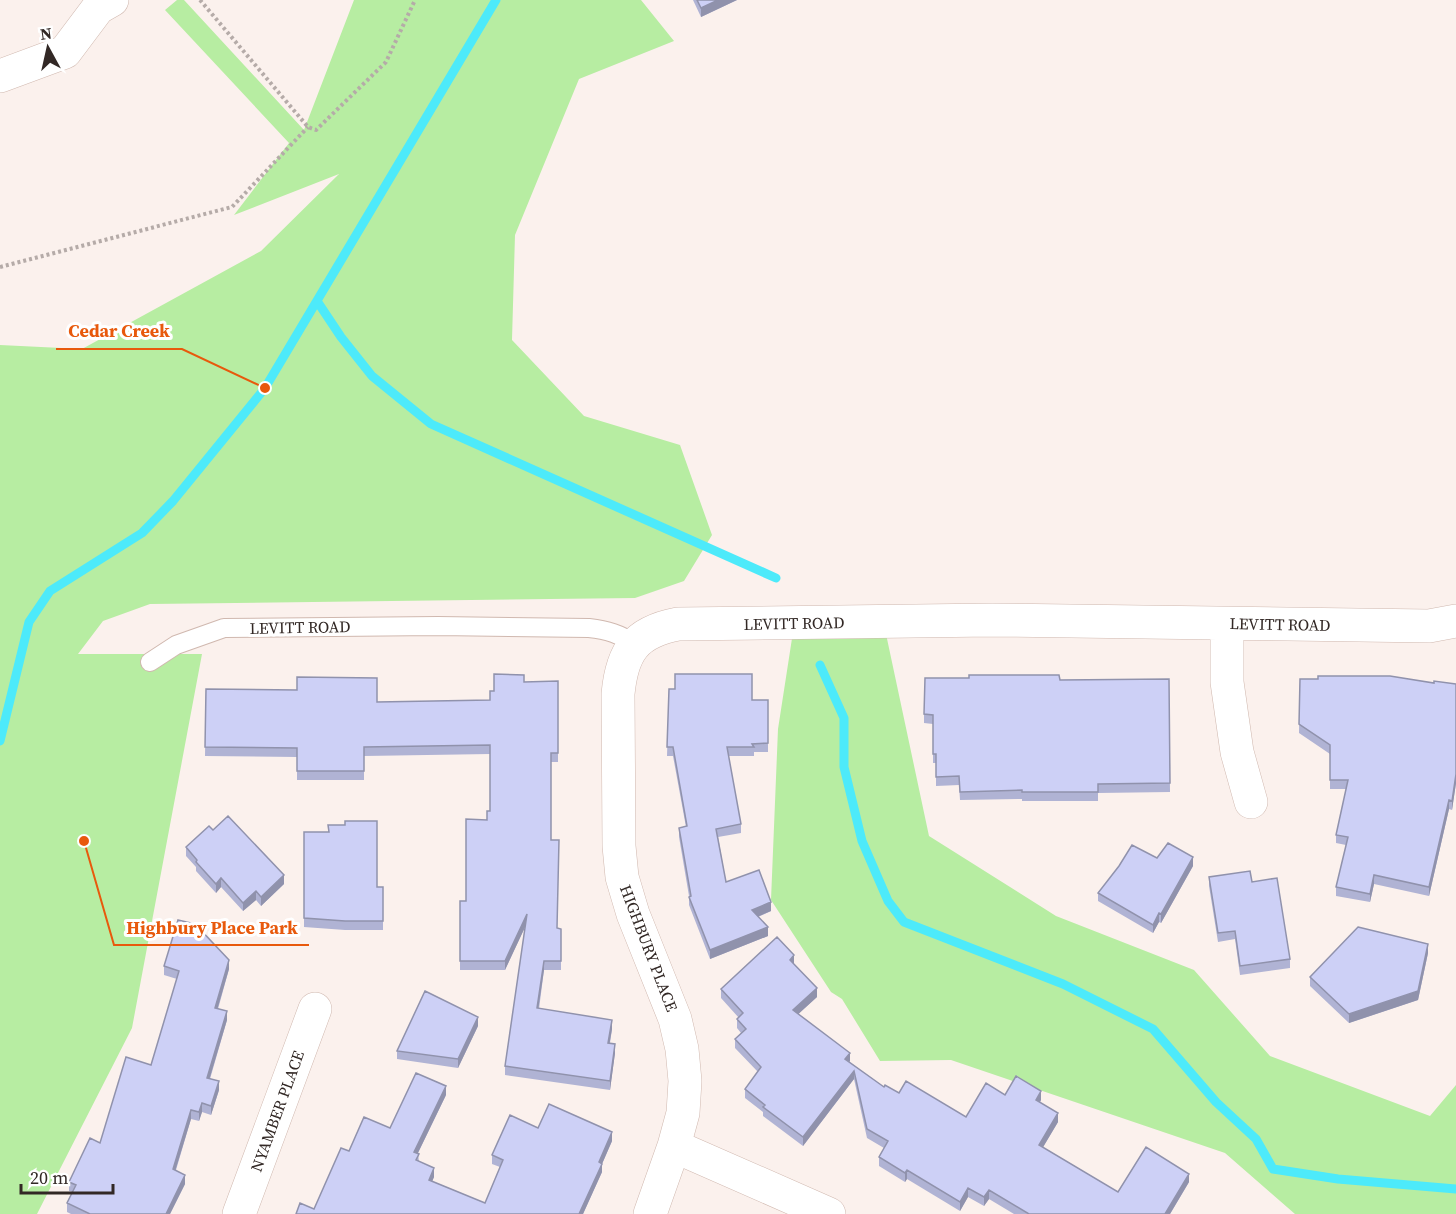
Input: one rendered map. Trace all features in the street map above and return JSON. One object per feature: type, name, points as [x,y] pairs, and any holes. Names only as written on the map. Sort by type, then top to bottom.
[{"type":"street","points":[[0,76],[65,52],[98,8],[112,0]]},
{"type":"street","name":"LEVITT ROAD","points":[[635,644],[649,632],[678,624],[992,620],[1429,626],[1456,621]]},
{"type":"street","points":[[1227,624],[1227,682],[1237,752],[1251,802]]},
{"type":"street","name":"HIGHBURY PLACE","points":[[635,644],[626,656],[620,671],[618,694],[619,846],[622,877],[633,914],[675,1018],[682,1049],[685,1080],[683,1113],[650,1214]]},
{"type":"street","name":"NYAMBER PLACE","points":[[239,1214],[315,1009]]},
{"type":"street","points":[[674,1146],[829,1214]]},
{"type":"lane","name":"LEVITT ROAD","points":[[150,662],[176,645],[224,628],[438,626],[589,628],[609,631],[635,644]]},
{"type":"path","points":[[200,0],[308,127],[316,130],[386,62],[415,0]]},
{"type":"path","points":[[0,267],[232,207],[308,127]]},
{"type":"green space","points":[[177,0],[184,0],[304,130],[354,0],[641,0],[674,41],[579,79],[515,235],[512,340],[584,416],[680,445],[712,535],[684,581],[635,598],[150,604],[103,621],[78,654],[202,654],[132,1028],[37,1214],[0,1214],[0,345],[82,349],[261,251],[339,174],[234,215],[289,143],[165,10]]},
{"type":"green space","points":[[793,632],[886,634],[929,836],[1056,916],[1194,970],[1270,1056],[1430,1116],[1456,1085],[1456,1214],[1295,1214],[1225,1153],[951,1060],[880,1061],[842,999],[831,992],[771,900],[778,729]]},
{"type":"building","points":[[697,0],[718,0],[701,8]]},
{"type":"building","points":[[494,674],[524,675],[524,682],[558,681],[558,753],[551,753],[551,840],[559,840],[557,928],[561,929],[561,961],[544,961],[537,1008],[612,1020],[608,1043],[615,1044],[610,1081],[505,1066],[527,914],[505,961],[460,961],[460,901],[466,901],[466,819],[487,820],[487,811],[490,811],[490,745],[364,747],[364,771],[297,771],[297,748],[205,747],[206,689],[297,690],[297,677],[377,678],[377,702],[490,700],[490,691],[494,691]]},
{"type":"building","points":[[675,674],[752,674],[752,700],[768,700],[768,743],[752,744],[754,747],[727,747],[741,824],[716,829],[726,882],[759,870],[771,902],[752,910],[768,927],[710,950],[689,897],[691,896],[679,828],[687,826],[673,747],[667,747],[669,689],[675,689]]},
{"type":"building","points":[[969,675],[1059,675],[1060,680],[1169,679],[1170,783],[1098,784],[1098,792],[1022,792],[1022,790],[960,792],[959,776],[936,777],[936,754],[933,754],[933,715],[924,714],[925,678],[969,678]]},
{"type":"building","points":[[1318,676],[1390,676],[1456,684],[1456,774],[1452,801],[1449,800],[1429,887],[1374,875],[1370,894],[1336,887],[1348,837],[1336,835],[1348,780],[1330,780],[1330,745],[1299,724],[1300,679],[1318,679]]},
{"type":"building","points":[[228,816],[284,875],[261,897],[256,891],[243,903],[221,878],[216,884],[186,847],[209,826],[213,830]]},
{"type":"building","points":[[345,821],[377,821],[377,887],[383,887],[383,921],[304,918],[304,832],[329,832],[328,825],[345,825]]},
{"type":"building","points":[[1168,843],[1193,857],[1153,925],[1098,893],[1132,845],[1157,858]]},
{"type":"building","points":[[1250,871],[1252,882],[1277,878],[1290,959],[1240,966],[1235,931],[1218,933],[1209,877]]},
{"type":"building","points":[[178,920],[195,924],[229,960],[215,1008],[227,1011],[207,1078],[219,1081],[211,1106],[202,1103],[199,1112],[191,1110],[173,1169],[185,1175],[166,1214],[90,1214],[67,1203],[76,1185],[69,1182],[90,1138],[100,1143],[126,1057],[151,1065],[179,971],[164,966]]},
{"type":"building","points":[[1358,927],[1428,944],[1418,991],[1349,1014],[1310,977]]},
{"type":"building","points":[[777,937],[794,955],[790,960],[817,988],[793,1010],[850,1053],[845,1059],[884,1087],[885,1085],[899,1093],[906,1081],[966,1117],[986,1083],[1005,1095],[1016,1076],[1041,1091],[1036,1100],[1058,1113],[1039,1145],[1118,1192],[1146,1147],[1189,1174],[1165,1214],[1029,1214],[989,1190],[984,1197],[968,1188],[960,1202],[907,1170],[905,1173],[879,1157],[888,1141],[867,1129],[854,1071],[803,1137],[763,1107],[765,1105],[745,1089],[761,1067],[735,1039],[746,1029],[737,1019],[743,1013],[721,989]]},
{"type":"building","points":[[425,991],[478,1017],[458,1059],[397,1051]]},
{"type":"building","points":[[416,1073],[446,1086],[414,1152],[419,1154],[416,1160],[434,1168],[429,1180],[485,1203],[503,1160],[492,1155],[510,1115],[538,1128],[549,1104],[612,1132],[599,1162],[602,1164],[579,1214],[296,1214],[300,1203],[314,1209],[341,1148],[349,1151],[364,1117],[390,1128]]},
{"type":"waterway","points":[[0,741],[29,622],[50,591],[142,533],[173,501],[265,388],[496,0]]},
{"type":"waterway","points":[[317,301],[341,337],[372,376],[431,424],[776,578]]},
{"type":"waterway","points":[[820,665],[844,718],[844,767],[862,841],[888,901],[904,922],[1063,984],[1153,1029],[1216,1102],[1256,1139],[1273,1169],[1338,1179],[1456,1189]]},
{"type":"place","name":"Cedar Creek","points":[[265,388]]},
{"type":"place","name":"Highbury Place Park","points":[[84,841]]}]
